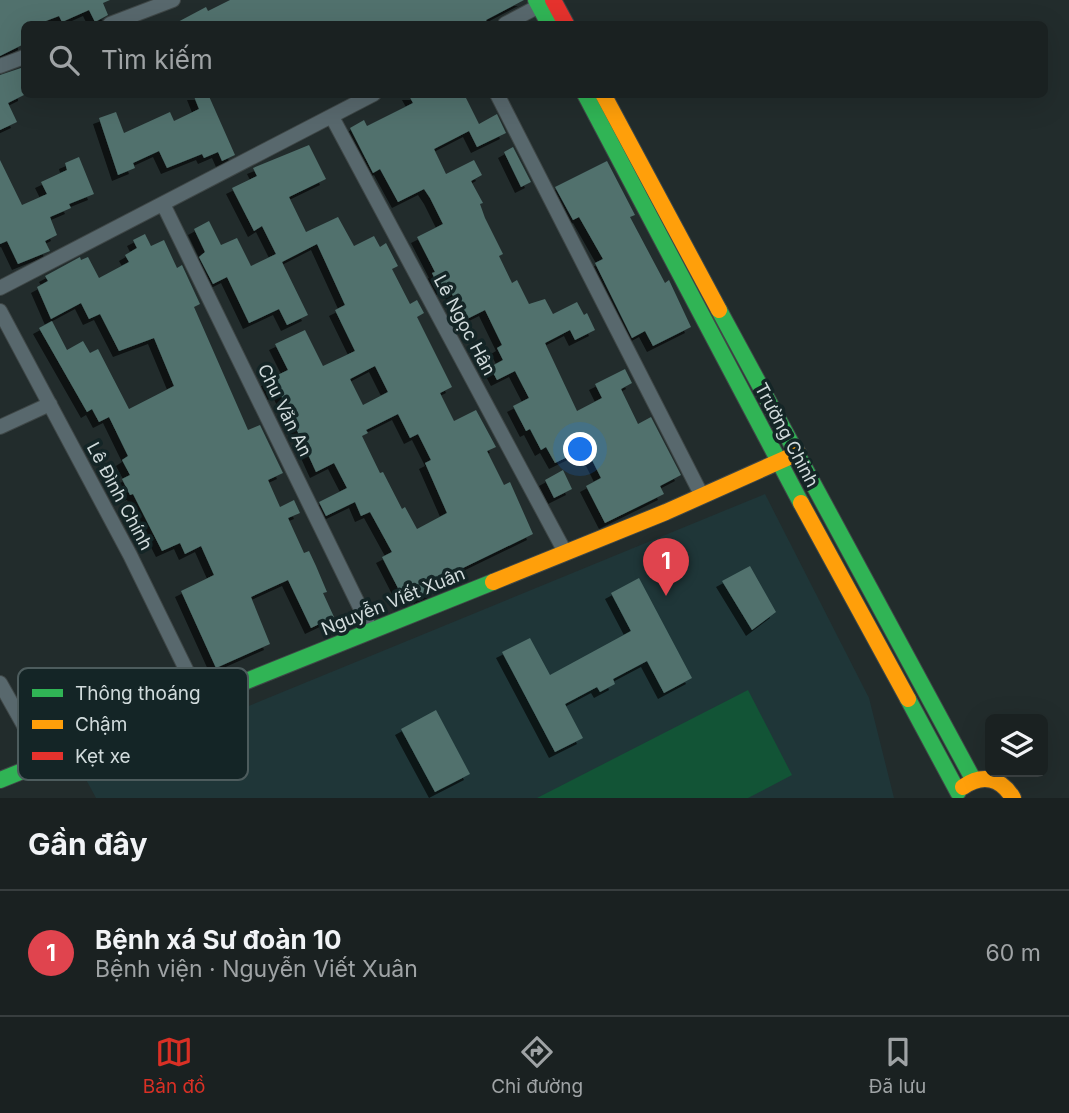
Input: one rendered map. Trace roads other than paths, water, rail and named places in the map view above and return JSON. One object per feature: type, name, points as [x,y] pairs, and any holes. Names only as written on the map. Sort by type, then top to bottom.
[{"type":"street","points":[[116,21],[152,4],[173,0]]},
{"type":"street","points":[[510,21],[542,2]]},
{"type":"street","points":[[542,2],[547,21]]},
{"type":"street","points":[[542,2],[563,21]]},
{"type":"street","points":[[0,66],[21,58]]},
{"type":"street","points":[[0,288],[164,206],[367,98]]},
{"type":"street","points":[[499,98],[702,496]]},
{"type":"street","name":"Trường Chinh","points":[[587,98],[957,795]]},
{"type":"street","name":"Trường Chinh","points":[[605,98],[973,779]]},
{"type":"street","name":"Lê Ngọc Hân","points":[[332,117],[565,552]]},
{"type":"street","name":"Chu Văn An","points":[[164,206],[371,630]]},
{"type":"street","name":"Lê Đình Chính","points":[[0,311],[130,555],[185,668]]},
{"type":"street","points":[[0,427],[50,404]]},
{"type":"street","name":"Nguyễn Viết Xuân","points":[[248,681],[702,496],[798,453]]},
{"type":"street","points":[[0,683],[18,715]]},
{"type":"street","name":"Nguyễn Viết Xuân","points":[[0,780],[18,773]]},
{"type":"street","points":[[957,795],[973,779],[993,779],[1002,783],[1013,798]]},
{"type":"place","name":"Bệnh xá Sư đoàn 10","points":[[666,596]]}]
